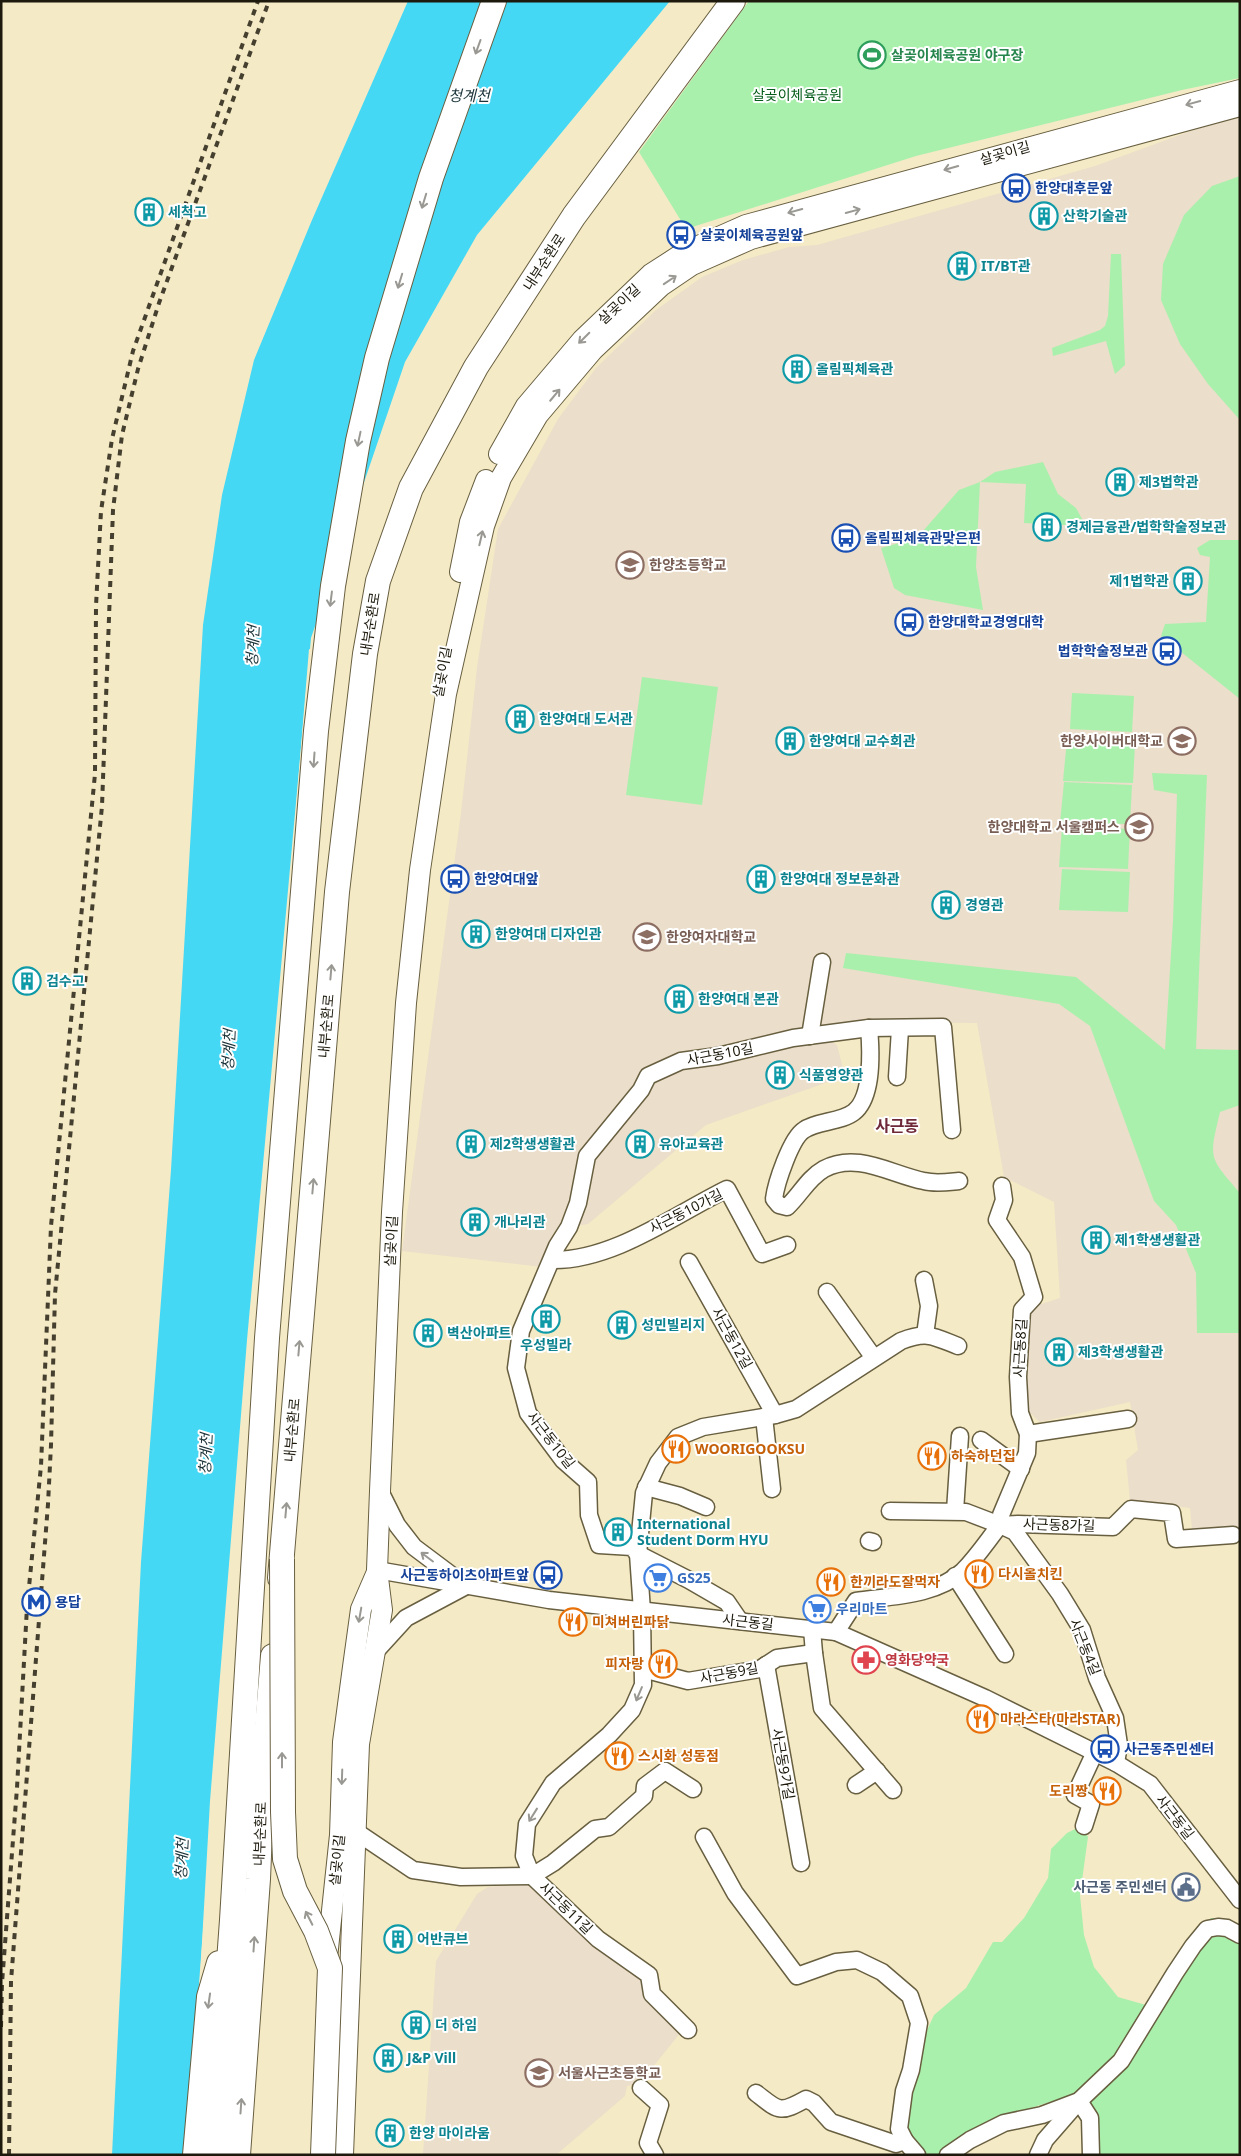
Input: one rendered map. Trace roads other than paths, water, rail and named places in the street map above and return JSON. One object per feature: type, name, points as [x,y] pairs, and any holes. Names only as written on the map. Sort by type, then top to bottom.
[{"type":"highway","name":"내부순환로","points":[[215,2155],[232,1920],[267,1338],[316,731],[333,586],[353,466],[376,358],[431,178],[494,1]]},
{"type":"highway","name":"내부순환로","points":[[238,2155],[258,1879],[262,1784],[337,892],[365,654],[378,581],[411,488],[476,366],[574,216],[733,1]]},
{"type":"highway","points":[[282,1559],[282,1802],[285,1859],[295,1891],[316,1931],[330,1968],[323,2155]]},
{"type":"highway","points":[[195,2155],[209,1996],[232,1920]]},
{"type":"main road","name":"살곶이길","points":[[415,913],[412,873],[437,696],[470,522],[489,472],[526,406],[582,340],[651,274],[685,252],[746,224],[1240,90]]},
{"type":"main road","name":"살곶이길","points":[[343,2155],[359,1744],[382,1610],[377,1570],[380,1492],[392,1212],[406,1003],[415,913],[446,694],[484,526],[501,478],[538,415],[593,350],[660,286],[692,265],[751,239],[1240,106]]},
{"type":"main road","name":"살곶이길","points":[[315,2155],[329,1932],[340,1835],[343,1742],[361,1609],[377,1570]]},
{"type":"main road","points":[[320,2076],[331,2065],[337,2067],[346,2078]]},
{"type":"street","points":[[810,1036],[822,962]]},
{"type":"street","name":"사근동10길","points":[[740,1621],[726,1602],[689,1580],[638,1554],[632,1546],[599,1545],[589,1515],[588,1482],[563,1460],[528,1413],[516,1368],[521,1331],[554,1253],[569,1227],[578,1203],[587,1156],[641,1090],[648,1076],[681,1061],[718,1056],[810,1036],[869,1028],[900,1029],[943,1026],[952,1130]]},
{"type":"street","points":[[869,1028],[872,1054],[864,1099],[854,1113],[803,1130],[792,1147],[775,1187],[774,1199],[779,1206],[787,1207],[812,1178],[825,1168],[843,1163],[862,1162],[926,1182],[959,1182]]},
{"type":"street","points":[[897,1077],[900,1029]]},
{"type":"street","name":"사근동8길","points":[[836,1632],[856,1601],[938,1587],[962,1571],[1000,1525],[1001,1515],[1027,1453],[1028,1434],[1020,1413],[1018,1377],[1022,1310],[1034,1297],[1022,1257],[997,1220],[1004,1200],[1002,1186]]},
{"type":"street","name":"사근동10가길","points":[[554,1253],[589,1256],[626,1242],[727,1189],[762,1254],[787,1244]]},
{"type":"street","name":"사근동12길","points":[[689,1262],[769,1416],[772,1489]]},
{"type":"street","points":[[924,1280],[929,1306],[926,1335]]},
{"type":"street","points":[[827,1292],[874,1358]]},
{"type":"street","points":[[642,1611],[638,1554],[644,1493],[658,1463],[678,1437],[703,1427],[769,1416],[796,1409],[900,1341],[918,1334],[934,1336],[958,1346]]},
{"type":"street","points":[[1028,1434],[1128,1419]]},
{"type":"street","points":[[955,1511],[960,1436]]},
{"type":"street","points":[[981,1440],[1021,1469]]},
{"type":"street","points":[[646,1487],[680,1496],[706,1507]]},
{"type":"street","points":[[375,1652],[406,1618],[466,1586],[414,1547],[397,1525],[380,1492]]},
{"type":"street","name":"사근동8가길","points":[[890,1512],[966,1512],[1000,1525],[1113,1527],[1131,1509],[1172,1513],[1176,1538],[1233,1535]]},
{"type":"street","name":"사근동4길","points":[[1000,1525],[1015,1532],[1060,1594],[1082,1630],[1097,1678],[1115,1718],[1119,1745],[1116,1763]]},
{"type":"street","name":"사근동길","points":[[377,1570],[549,1600],[836,1632],[985,1698],[1095,1752],[1150,1784],[1240,1899]]},
{"type":"street","points":[[955,1576],[1005,1654]]},
{"type":"street","name":"사근동11길","points":[[642,1611],[643,1685],[632,1710],[609,1735],[553,1782],[527,1824],[524,1856],[532,1876],[598,1939],[649,1975],[652,1994],[688,2030]]},
{"type":"street","points":[[812,1629],[822,1708],[893,1790]]},
{"type":"street","name":"사근동9길","points":[[643,1668],[688,1681],[760,1669],[778,1658],[814,1653]]},
{"type":"street","name":"사근동9가길","points":[[766,1665],[800,1863]]},
{"type":"street","points":[[1084,1826],[1091,1804],[1075,1795],[1095,1752]]},
{"type":"street","points":[[356,1831],[413,1870],[461,1877],[532,1876],[553,1863],[595,1829],[609,1827],[644,1796],[645,1786],[665,1771],[693,1789]]},
{"type":"street","points":[[856,1785],[877,1771]]},
{"type":"street","points":[[704,1837],[735,1893],[797,1976],[836,1962],[857,1960],[882,1972],[910,1996],[919,2022],[912,2070],[904,2091],[899,2129],[905,2141],[917,2155]]},
{"type":"street","points":[[1038,2155],[1045,2140],[1121,2060],[1174,1973],[1207,1929],[1218,1926],[1227,1928],[1240,1936]]},
{"type":"street","points":[[641,2088],[660,2105],[648,2143],[655,2155]]},
{"type":"street","points":[[756,2093],[776,2109],[789,2108],[806,2099],[814,2104],[831,2122],[896,2144],[905,2141]]},
{"type":"street","points":[[948,2155],[970,2140],[995,2127],[1042,2115],[1080,2101]]},
{"type":"street","points":[[1080,2101],[1090,2118],[1091,2155]]},
{"type":"water","name":"청계천","points":[[408,1],[670,1],[477,235],[405,362],[311,638],[247,1340],[210,1801],[190,2155],[112,2155],[141,1562],[171,1170],[203,625],[222,495],[254,360],[312,220]]},
{"type":"railway","points":[[1,2027],[2,1983],[17,1788],[27,1607],[41,1466],[51,1226],[95,774],[96,606],[101,511],[112,439],[133,351],[258,1]]},
{"type":"railway","points":[[9,2155],[11,1981],[48,1504],[55,1294],[102,806],[113,510],[122,435],[138,369],[159,303],[269,1]]},
{"type":"place","name":"살곶이체육공원 야구장","points":[[872,55]]},
{"type":"place","name":"한양대후문앞","points":[[1016,188]]},
{"type":"place","name":"세척고","points":[[149,212]]},
{"type":"place","name":"산학기술관","points":[[1044,216]]},
{"type":"place","name":"살곶이체육공원앞","points":[[681,235]]},
{"type":"place","name":"IT/BT관","points":[[962,266]]},
{"type":"place","name":"올림픽체육관","points":[[797,369]]},
{"type":"place","name":"제3법학관","points":[[1120,482]]},
{"type":"place","name":"경제금융관/법학학술정보관","points":[[1047,527]]},
{"type":"place","name":"올림픽체육관맞은편","points":[[846,538]]},
{"type":"place","name":"한양초등학교","points":[[630,565]]},
{"type":"place","name":"제1법학관","points":[[1188,581]]},
{"type":"place","name":"한양대학교경영대학","points":[[909,622]]},
{"type":"place","name":"법학학술정보관","points":[[1167,651]]},
{"type":"place","name":"한양여대 도서관","points":[[520,719]]},
{"type":"place","name":"한양여대 교수회관","points":[[790,741]]},
{"type":"place","name":"한양사이버대학교","points":[[1182,741]]},
{"type":"place","name":"한양대학교 서울캠퍼스","points":[[1139,827]]},
{"type":"place","name":"한양여대앞","points":[[455,879]]},
{"type":"place","name":"한양여대 정보문화관","points":[[761,879]]},
{"type":"place","name":"경영관","points":[[946,905]]},
{"type":"place","name":"한양여대 디자인관","points":[[476,934]]},
{"type":"place","name":"한양여자대학교","points":[[647,937]]},
{"type":"place","name":"검수고","points":[[27,981]]},
{"type":"place","name":"한양여대 본관","points":[[679,999]]},
{"type":"place","name":"식품영양관","points":[[780,1075]]},
{"type":"place","name":"제2학생생활관","points":[[471,1144]]},
{"type":"place","name":"유아교육관","points":[[640,1144]]},
{"type":"place","name":"개나리관","points":[[475,1222]]},
{"type":"place","name":"제1학생생활관","points":[[1096,1240]]},
{"type":"place","name":"우성빌라","points":[[546,1319]]},
{"type":"place","name":"성민빌리지","points":[[622,1325]]},
{"type":"place","name":"벽산아파트","points":[[428,1333]]},
{"type":"place","name":"제3학생생활관","points":[[1059,1352]]},
{"type":"place","name":"WOORIGOOKSU","points":[[676,1449]]},
{"type":"place","name":"하숙하던집","points":[[932,1456]]},
{"type":"place","name":"International Student Dorm HYU","points":[[618,1532]]},
{"type":"place","name":"다시올치킨","points":[[979,1574]]},
{"type":"place","name":"사근동하이츠아파트앞","points":[[548,1575]]},
{"type":"place","name":"GS25","points":[[658,1578]]},
{"type":"place","name":"한끼라도잘먹자","points":[[831,1582]]},
{"type":"place","name":"용답","points":[[36,1602]]},
{"type":"place","name":"우리마트","points":[[817,1609]]},
{"type":"place","name":"미쳐버린파닭","points":[[573,1622]]},
{"type":"place","name":"영화당약국","points":[[866,1660]]},
{"type":"place","name":"피자랑","points":[[663,1664]]},
{"type":"place","name":"마라스타(마라STAR)","points":[[981,1719]]},
{"type":"place","name":"사근동주민센터","points":[[1105,1749]]},
{"type":"place","name":"스시화 성동점","points":[[619,1756]]},
{"type":"place","name":"도리짱","points":[[1107,1791]]},
{"type":"place","name":"사근동 주민센터","points":[[1186,1887]]},
{"type":"place","name":"어반큐브","points":[[398,1939]]},
{"type":"place","name":"더 하임","points":[[416,2025]]},
{"type":"place","name":"J&P Vill","points":[[388,2058]]},
{"type":"place","name":"서울사근초등학교","points":[[539,2073]]},
{"type":"place","name":"한양 마이라움","points":[[390,2133]]},
{"type":"district","name":"사근동","points":[[897,1126]]},
{"type":"park label","name":"살곶이체육공원","points":[[797,95]]}]
